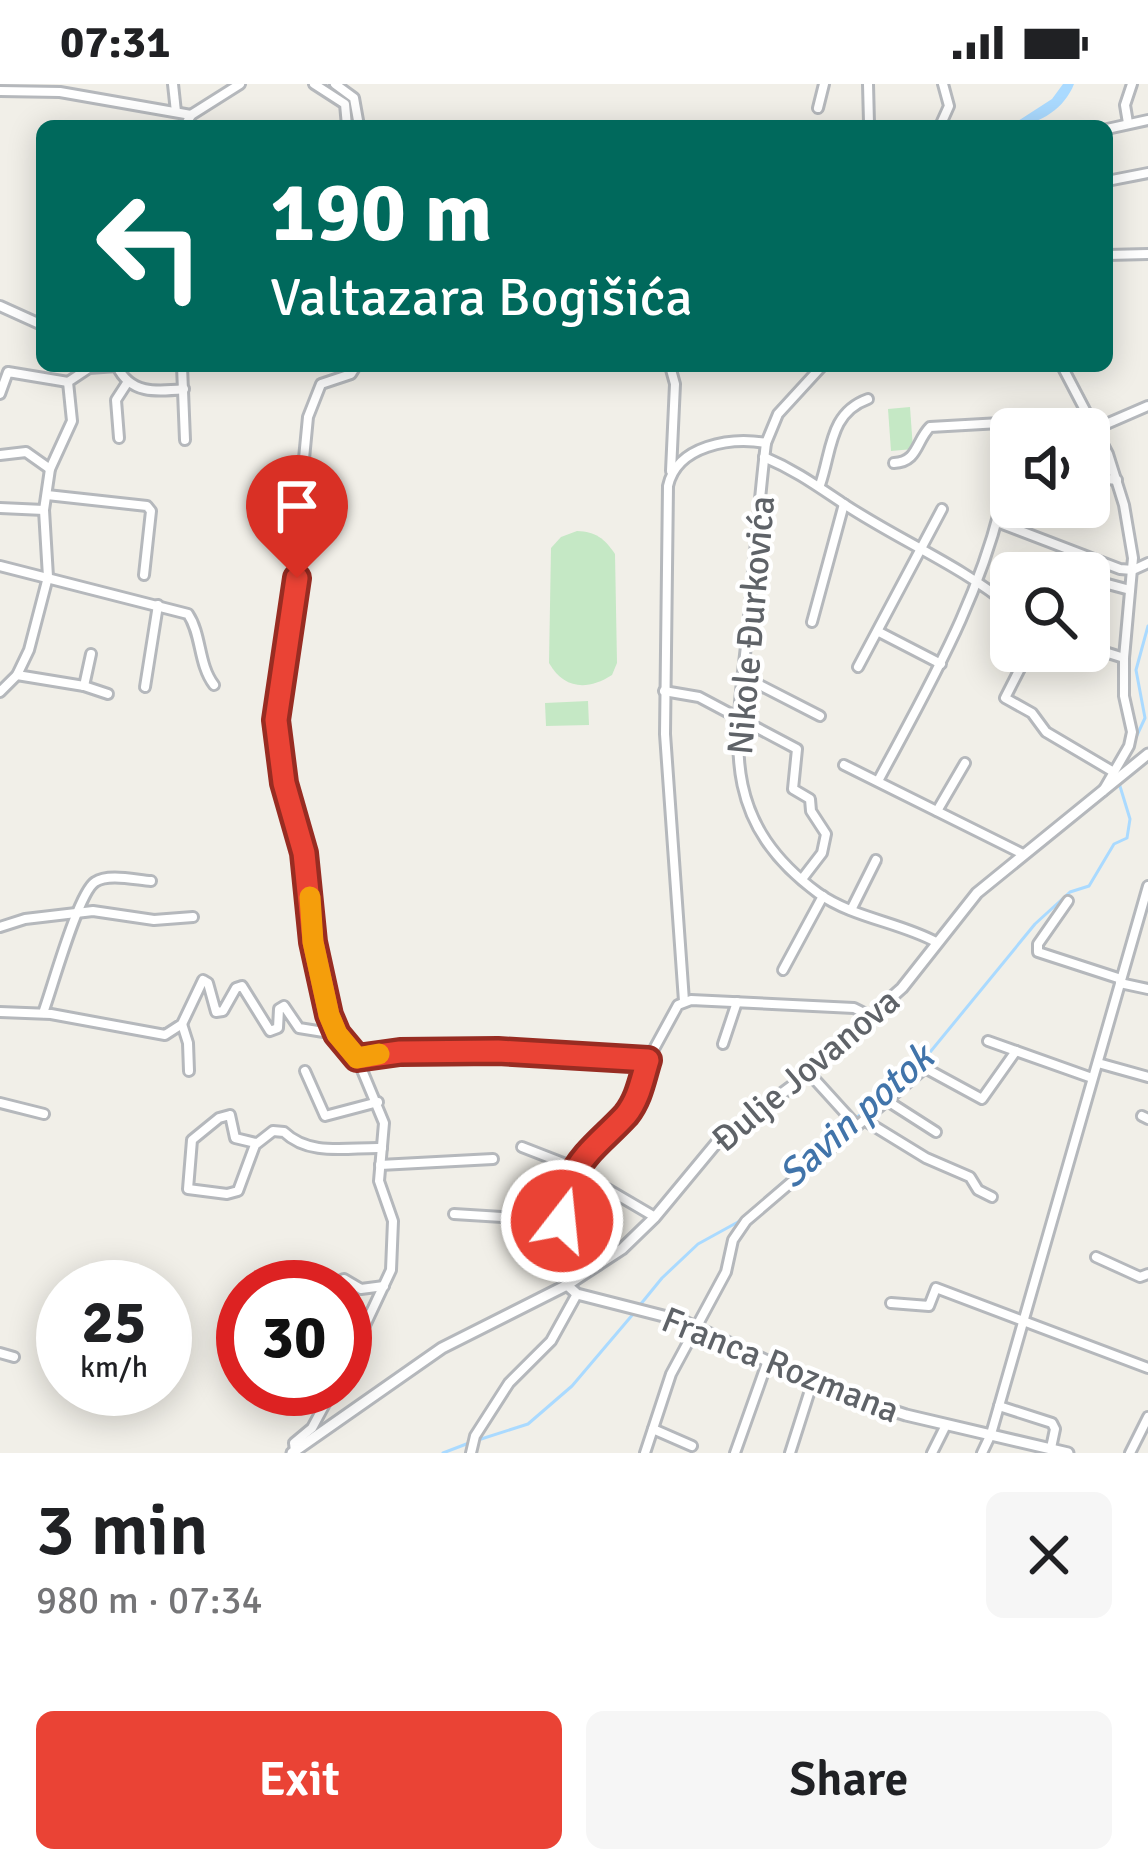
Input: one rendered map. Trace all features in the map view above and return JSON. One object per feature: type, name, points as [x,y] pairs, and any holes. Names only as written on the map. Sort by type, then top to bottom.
[{"type":"street","points":[[173,84],[176,112]]},
{"type":"street","points":[[188,120],[240,84]]},
{"type":"street","points":[[314,84],[345,104],[346,120]]},
{"type":"street","points":[[335,84],[354,98],[358,120]]},
{"type":"street","points":[[818,108],[824,84]]},
{"type":"street","points":[[868,84],[869,120]]},
{"type":"street","points":[[943,84],[950,106],[943,120]]},
{"type":"street","points":[[1129,124],[1125,105],[1132,84]]},
{"type":"street","points":[[0,91],[60,92],[190,115]]},
{"type":"street","points":[[1113,128],[1148,120]]},
{"type":"street","points":[[1113,180],[1148,173]]},
{"type":"street","points":[[1113,255],[1148,254]]},
{"type":"street","points":[[0,306],[36,322]]},
{"type":"street","points":[[0,394],[8,372],[68,382],[83,372]]},
{"type":"street","points":[[121,372],[127,383],[150,390],[184,389]]},
{"type":"street","points":[[183,372],[185,440]]},
{"type":"street","points":[[352,372],[321,384],[308,417],[304,470],[293,508],[296,603],[276,720],[286,795],[305,862],[313,942],[337,1034],[357,1058],[378,1102],[385,1134],[379,1181],[394,1233],[391,1270],[372,1313]]},
{"type":"street","points":[[672,372],[675,384],[672,473],[666,503],[670,582],[664,691],[684,1001]]},
{"type":"street","name":"Nikole Đurkovića","points":[[816,372],[778,414],[766,443],[736,715],[738,770],[750,810],[764,834],[802,879],[851,910],[936,942]]},
{"type":"street","points":[[1065,372],[1085,408]]},
{"type":"street","points":[[0,692],[17,675],[34,634],[48,577],[44,510],[50,469],[72,421],[68,382]]},
{"type":"street","points":[[119,438],[116,400],[127,383]]},
{"type":"street","points":[[820,485],[836,427],[849,407],[868,399]]},
{"type":"street","points":[[1110,422],[1148,406]]},
{"type":"street","points":[[894,463],[913,457],[930,427],[990,424]]},
{"type":"street","points":[[672,473],[685,458],[705,448],[740,440],[766,443]]},
{"type":"street","points":[[0,455],[26,452],[50,469]]},
{"type":"street","points":[[764,458],[820,485],[844,504],[990,589]]},
{"type":"street","points":[[1107,787],[1134,732],[1124,696],[1133,570],[1130,531],[1110,462]]},
{"type":"street","points":[[1110,479],[1117,480]]},
{"type":"street","points":[[46,495],[147,506],[151,512],[144,575]]},
{"type":"street","points":[[812,622],[844,504]]},
{"type":"street","points":[[0,508],[44,510]]},
{"type":"street","points":[[858,667],[942,509]]},
{"type":"street","points":[[878,781],[980,581],[996,528]]},
{"type":"street","points":[[1011,528],[1120,569],[1133,570],[1148,563]]},
{"type":"street","points":[[0,566],[158,605],[192,618],[202,663],[214,685]]},
{"type":"street","points":[[1110,585],[1130,590]]},
{"type":"street","points":[[145,687],[158,605]]},
{"type":"street","points":[[879,632],[941,664]]},
{"type":"street","points":[[84,686],[91,654]]},
{"type":"street","points":[[1110,654],[1124,658]]},
{"type":"street","points":[[1018,672],[1005,698],[1032,713],[1046,732],[1112,770]]},
{"type":"street","points":[[17,675],[108,694]]},
{"type":"street","points":[[742,676],[820,716]]},
{"type":"street","points":[[664,691],[693,695],[797,749],[793,789],[810,800],[811,812],[826,834],[822,853],[802,879]]},
{"type":"street","points":[[1134,732],[1148,735]]},
{"type":"street","name":"Đulje Jovanova","points":[[293,1452],[442,1348],[599,1266],[655,1217],[710,1148],[808,1072],[902,988],[977,893],[1148,754]]},
{"type":"street","points":[[937,811],[965,763]]},
{"type":"street","points":[[844,766],[1023,854]]},
{"type":"street","points":[[851,910],[876,860]]},
{"type":"street","points":[[43,1013],[84,896],[98,880],[151,881]]},
{"type":"street","points":[[982,1453],[1148,886]]},
{"type":"street","points":[[783,970],[823,896]]},
{"type":"street","points":[[1068,901],[1037,944],[1038,952],[1148,989]]},
{"type":"street","points":[[0,927],[25,919],[93,911],[154,920],[193,917]]},
{"type":"street","points":[[0,1012],[43,1013],[161,1035],[182,1024],[203,980],[216,1012],[242,986],[270,1031],[278,1030],[279,1009],[284,1006],[299,1028],[337,1034]]},
{"type":"street","points":[[599,1266],[562,1240],[566,1191],[591,1145],[636,1100],[648,1060],[675,1009],[684,1001],[736,1002],[854,1008],[872,1017]]},
{"type":"street","points":[[723,1044],[736,1002]]},
{"type":"street","points":[[182,1024],[189,1070]]},
{"type":"street","points":[[988,1041],[1092,1078]]},
{"type":"street","points":[[357,1058],[442,1051],[648,1060]]},
{"type":"street","points":[[645,1453],[668,1382],[725,1272],[739,1229],[856,1122],[926,1068],[982,1099],[1016,1051]]},
{"type":"street","points":[[1097,1063],[1148,1077]]},
{"type":"street","points":[[305,1071],[325,1115],[378,1102]]},
{"type":"street","points":[[808,1072],[856,1122],[970,1177],[976,1188],[992,1197]]},
{"type":"street","points":[[886,1100],[936,1132]]},
{"type":"street","points":[[0,1102],[44,1114]]},
{"type":"street","points":[[256,1143],[235,1138],[230,1115],[212,1123],[191,1142],[188,1189],[238,1191],[256,1143],[278,1130],[316,1149],[382,1148]]},
{"type":"street","points":[[522,1147],[576,1168]]},
{"type":"street","points":[[380,1165],[493,1159]]},
{"type":"street","points":[[592,1180],[655,1217]]},
{"type":"street","points":[[454,1214],[562,1221]]},
{"type":"street","points":[[1096,1257],[1140,1277],[1148,1274]]},
{"type":"street","name":"Franca Rozmana","points":[[567,1285],[577,1294],[695,1325],[812,1384],[946,1425],[1068,1453]]},
{"type":"street","points":[[372,1288],[385,1286]]},
{"type":"street","points":[[891,1303],[929,1306],[936,1288],[1148,1368]]},
{"type":"street","points":[[473,1444],[513,1378],[551,1341],[577,1294]]},
{"type":"street","points":[[0,1354],[14,1357]]},
{"type":"street","points":[[735,1453],[767,1363]]},
{"type":"street","points":[[790,1453],[812,1384]]},
{"type":"street","points":[[999,1406],[1052,1423],[1052,1448]]},
{"type":"street","points":[[293,1452],[294,1443],[318,1416]]},
{"type":"street","points":[[1130,1453],[1148,1417]]},
{"type":"street","points":[[932,1453],[946,1425]]},
{"type":"street","points":[[653,1430],[692,1446]]},
{"type":"green space","points":[[910,407],[913,449],[891,451],[888,409]]},
{"type":"green space","points":[[577,531],[599,537],[615,554],[617,663],[612,675],[585,685],[562,678],[549,663],[551,548],[561,537]]},
{"type":"green space","points":[[588,701],[589,725],[546,726],[545,703]]},
{"type":"water","points":[[1063,84],[1074,84],[1056,109],[1039,120],[1019,120],[1052,99]]},
{"type":"waterway","name":"Savin potok","points":[[1119,774],[1145,718],[1136,670],[1148,626]]},
{"type":"waterway","name":"Savin potok","points":[[913,1073],[1035,924],[1070,892],[1089,886],[1114,844],[1127,838],[1130,819],[1119,783]]},
{"type":"waterway","name":"Savin potok","points":[[856,1118],[901,1084]]},
{"type":"waterway","name":"Savin potok","points":[[640,1305],[698,1244],[738,1222],[849,1124]]},
{"type":"waterway","name":"Savin potok","points":[[478,1440],[528,1424],[572,1386],[634,1313]]},
{"type":"waterway","name":"Savin potok","points":[[443,1453],[469,1443]]},
{"type":"slow traffic","points":[[310,897],[313,942],[337,1034],[357,1058],[379,1054]]},
{"type":"route","points":[[297,578],[276,720],[286,795],[305,862],[313,942],[337,1034],[357,1058],[400,1052],[498,1051],[648,1060],[636,1100],[591,1145],[576,1168],[566,1191],[562,1221]]}]
